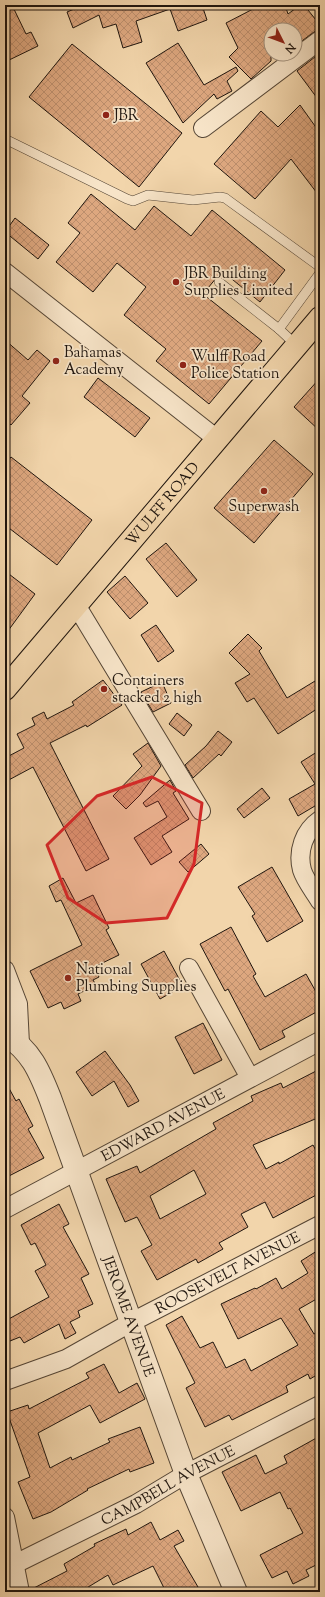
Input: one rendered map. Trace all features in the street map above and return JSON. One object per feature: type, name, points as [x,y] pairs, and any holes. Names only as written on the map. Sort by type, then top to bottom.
[{"type":"main road","name":"WULFF ROAD","points":[[5,689],[320,318]]},
{"type":"street","points":[[203,128],[320,40]]},
{"type":"street","points":[[5,272],[217,439]]},
{"type":"street","points":[[76,605],[201,811]]},
{"type":"street","points":[[320,820],[304,835],[300,854],[302,871],[320,900]]},
{"type":"street","points":[[189,968],[250,1078]]},
{"type":"street","name":"JEROME AVENUE","points":[[5,970],[18,1004],[12,1039],[36,1065],[50,1098],[186,1474],[236,1592]]},
{"type":"street","name":"EDWARD AVENUE","points":[[5,1209],[320,1041]]},
{"type":"street","name":"ROOSEVELT AVENUE","points":[[5,1381],[66,1359],[130,1322],[320,1225]]},
{"type":"street","name":"CAMPBELL AVENUE","points":[[15,1564],[136,1504],[186,1474],[320,1405]]},
{"type":"street","points":[[5,1517],[20,1592]]},
{"type":"lane","points":[[5,139],[127,200],[133,201],[148,195],[193,200],[220,197],[225,198],[320,267]]},
{"type":"lane","points":[[279,329],[320,273]]},
{"type":"lane","points":[[218,282],[279,329],[296,345]]},
{"type":"highlighted area","points":[[152,777],[202,803],[194,864],[167,918],[106,923],[68,898],[47,845],[97,796]]},
{"type":"building","points":[[5,5],[12,5],[26,34],[31,32],[38,46],[5,62]]},
{"type":"building","points":[[84,5],[202,5],[207,20],[178,31],[170,9],[136,21],[142,42],[123,48],[116,24],[103,28],[99,15],[73,28],[67,12]]},
{"type":"building","points":[[251,5],[285,5],[288,14],[300,5],[304,5],[320,25],[320,30],[314,32],[303,40],[303,22],[263,22],[263,62],[270,62],[251,79],[229,57],[238,48],[226,23],[253,9]]},
{"type":"building","points":[[178,43],[204,85],[236,67],[238,71],[227,81],[232,91],[217,99],[214,94],[183,123],[146,63]]},
{"type":"building","name":"JBR","points":[[72,44],[182,133],[139,187],[29,97]]},
{"type":"building","points":[[320,53],[320,102],[297,71]]},
{"type":"building","points":[[300,105],[320,133],[320,197],[291,159],[255,199],[214,164],[261,111],[278,127]]},
{"type":"building","name":"JBR Building Supplies Limited","points":[[91,194],[135,230],[154,206],[191,236],[212,210],[285,270],[260,302],[222,271],[203,294],[262,341],[209,404],[156,361],[166,349],[124,315],[146,287],[117,263],[93,292],[56,262],[80,233],[68,223]]},
{"type":"building","points":[[15,218],[49,245],[38,259],[5,232]]},
{"type":"building","points":[[5,340],[28,360],[37,350],[50,361],[22,396],[30,403],[11,425],[5,419]]},
{"type":"building","points":[[98,378],[150,418],[135,437],[84,397]]},
{"type":"building","points":[[320,378],[320,431],[294,407]]},
{"type":"building","name":"Superwash","points":[[274,440],[313,474],[254,543],[214,508]]},
{"type":"building","points":[[11,457],[92,520],[57,565],[5,525],[5,464]]},
{"type":"building","points":[[166,543],[197,580],[177,597],[146,559]]},
{"type":"building","points":[[5,571],[35,594],[5,635]]},
{"type":"building","points":[[125,576],[148,603],[130,619],[107,592]]},
{"type":"building","points":[[156,625],[174,651],[158,662],[141,635]]},
{"type":"building","points":[[248,634],[262,648],[259,651],[287,698],[320,678],[320,707],[278,734],[254,698],[247,702],[235,683],[250,674],[229,653]]},
{"type":"building","points":[[103,680],[122,705],[87,727],[86,725],[50,743],[109,859],[86,871],[33,767],[5,782],[5,758],[24,748],[17,734],[35,725],[32,718],[44,712],[47,719],[74,705],[72,702]]},
{"type":"building","points":[[162,682],[171,703],[153,712],[141,692]]},
{"type":"building","points":[[177,713],[192,725],[184,736],[169,724]]},
{"type":"building","points":[[218,731],[232,742],[221,756],[219,754],[193,778],[185,765],[206,746]]},
{"type":"building","points":[[148,743],[161,766],[140,795],[126,809],[113,796],[142,766],[133,754]]},
{"type":"building","points":[[320,750],[320,803],[298,816],[289,799],[315,784],[301,762]]},
{"type":"building","points":[[170,780],[176,791],[173,793],[189,819],[162,836],[172,852],[151,865],[134,838],[167,817],[158,801],[146,807],[143,803]]},
{"type":"building","points":[[262,788],[270,798],[244,818],[237,809]]},
{"type":"building","points":[[201,844],[209,854],[188,872],[179,862]]},
{"type":"building","points":[[272,867],[303,921],[267,942],[252,916],[255,914],[238,887]]},
{"type":"building","points":[[63,878],[76,903],[93,895],[109,928],[106,930],[119,955],[94,967],[99,977],[93,980],[96,985],[78,994],[81,1001],[64,1009],[61,1002],[48,1008],[30,971],[82,945],[61,900],[56,902],[49,886]]},
{"type":"building","points":[[231,927],[256,974],[253,976],[265,997],[306,974],[320,999],[320,1010],[282,1031],[285,1037],[260,1050],[228,989],[225,991],[200,944]]},
{"type":"building","points":[[164,951],[183,986],[160,999],[141,964]]},
{"type":"building","points":[[203,1023],[222,1060],[194,1074],[175,1037]]},
{"type":"building","points":[[105,1051],[130,1085],[139,1101],[128,1107],[114,1081],[92,1096],[76,1072]]},
{"type":"building","points":[[320,1069],[320,1117],[253,1145],[266,1169],[279,1162],[279,1164],[313,1145],[320,1158],[320,1193],[273,1218],[265,1202],[241,1214],[248,1227],[219,1243],[223,1249],[198,1263],[196,1259],[157,1280],[141,1251],[152,1245],[137,1217],[125,1222],[106,1179],[137,1166],[140,1173],[216,1129],[213,1123],[253,1101],[251,1096],[281,1083],[283,1088]],"holes":[[[194,1170],[206,1194],[160,1219],[150,1196]]]},
{"type":"building","points":[[5,1081],[16,1101],[19,1099],[33,1126],[28,1129],[44,1158],[5,1178]]},
{"type":"building","points":[[59,1204],[69,1224],[63,1227],[89,1274],[81,1278],[93,1304],[78,1311],[80,1317],[70,1322],[76,1333],[65,1339],[59,1324],[24,1343],[20,1337],[5,1343],[5,1321],[49,1297],[35,1271],[46,1265],[35,1243],[31,1245],[21,1225]]},
{"type":"building","points":[[320,1249],[320,1297],[299,1309],[314,1334],[320,1331],[320,1373],[310,1379],[308,1374],[286,1386],[288,1392],[232,1420],[229,1415],[205,1427],[186,1388],[195,1383],[166,1325],[182,1316],[200,1348],[213,1342],[226,1368],[245,1359],[251,1371],[298,1345],[281,1318],[238,1339],[221,1304],[255,1288],[256,1289],[276,1278],[282,1289],[308,1273],[301,1261]]},
{"type":"building","points":[[104,1364],[119,1393],[137,1383],[145,1399],[100,1423],[90,1405],[38,1433],[50,1468],[71,1457],[72,1460],[110,1442],[108,1439],[140,1427],[154,1463],[130,1472],[129,1469],[87,1489],[88,1490],[51,1512],[33,1519],[18,1482],[30,1477],[7,1412],[28,1405],[29,1409],[89,1378],[86,1373]]},
{"type":"building","points":[[320,1436],[320,1563],[306,1570],[309,1576],[293,1584],[287,1571],[272,1578],[260,1555],[303,1533],[290,1508],[288,1509],[280,1492],[241,1511],[222,1472],[256,1455],[265,1474],[287,1463],[284,1456]]},
{"type":"building","points":[[151,1522],[160,1540],[178,1530],[184,1541],[174,1546],[198,1587],[190,1592],[166,1592],[153,1566],[113,1585],[108,1575],[80,1592],[30,1592],[30,1590],[67,1571],[64,1564],[95,1546],[94,1544],[126,1529],[128,1535]]},
{"type":"place","name":"JBR","points":[[106,115]]},
{"type":"place","name":"JBR Building Supplies Limited","points":[[176,282]]},
{"type":"place","name":"Bahamas Academy","points":[[56,361]]},
{"type":"place","name":"Wulff Road Police Station","points":[[183,365]]},
{"type":"place","name":"Superwash","points":[[264,491]]},
{"type":"place","name":"Containers stacked 2 high","points":[[104,689]]},
{"type":"place","name":"National Plumbing Supplies","points":[[68,978]]}]
